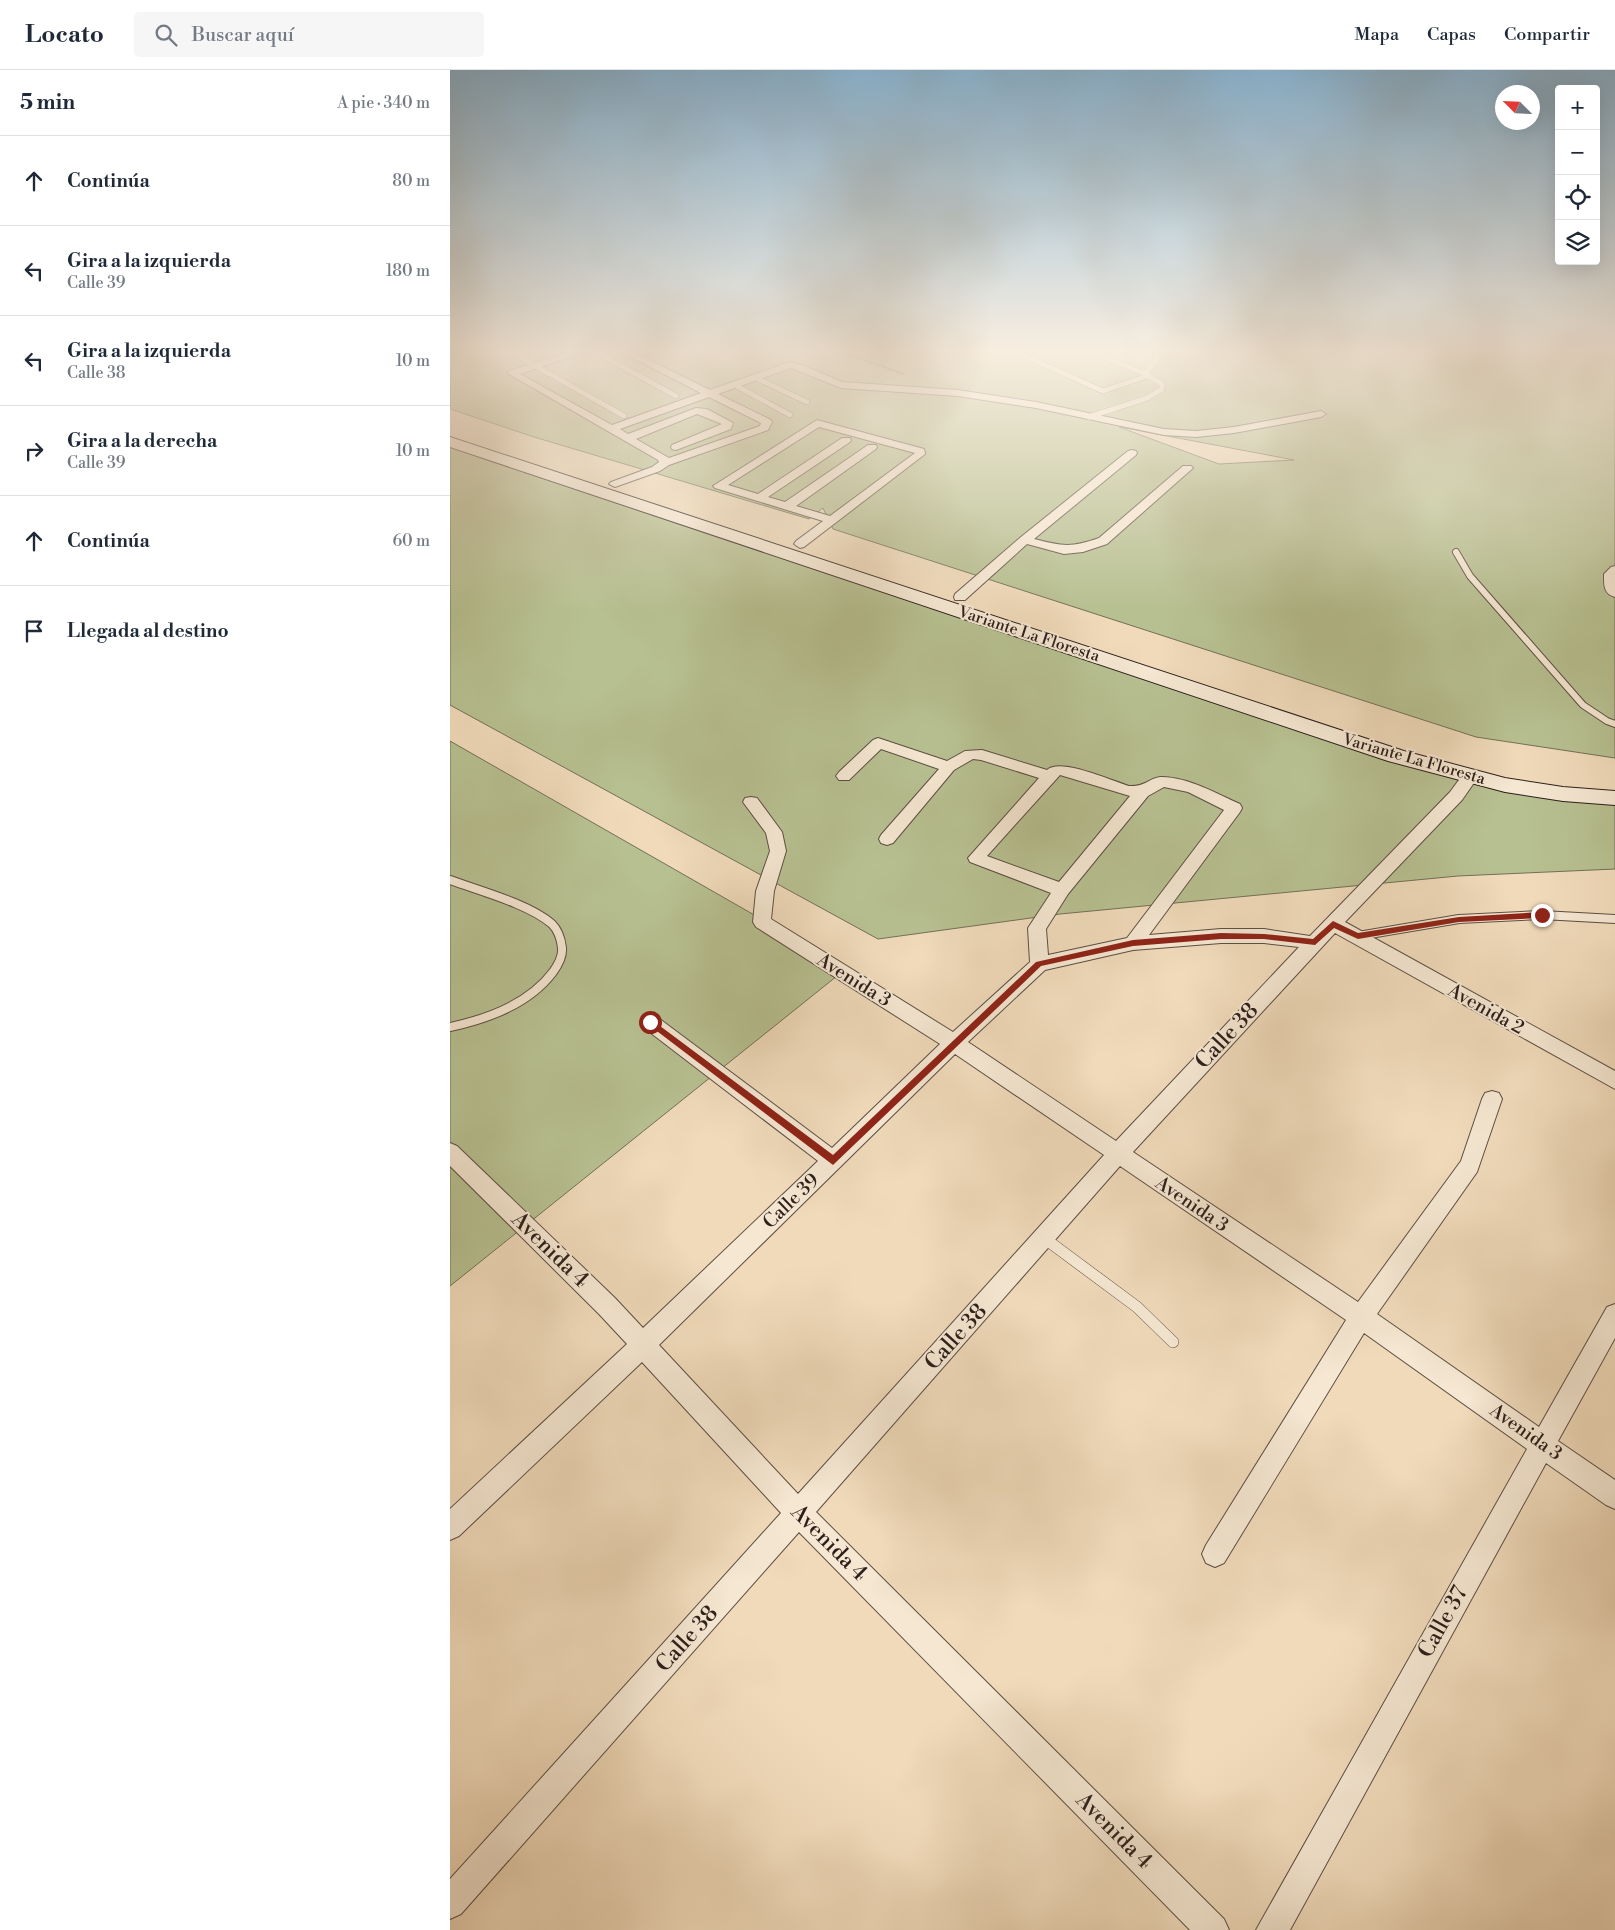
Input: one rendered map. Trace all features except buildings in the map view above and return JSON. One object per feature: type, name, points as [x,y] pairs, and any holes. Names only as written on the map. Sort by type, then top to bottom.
[{"type":"main road","name":"Variante La Floresta","points":[[474,438],[1399,750],[1509,772],[1559,779],[1615,781]]},
{"type":"main road","name":"Variante La Floresta","points":[[450,442],[960,597],[1399,750],[1470,777],[1563,794],[1615,798]]},
{"type":"street","points":[[628,438],[663,458],[665,463]]},
{"type":"street","points":[[657,454],[699,438]]},
{"type":"street","points":[[615,484],[656,469],[665,463],[737,438]]},
{"type":"street","points":[[794,438],[719,486],[831,520]]},
{"type":"street","points":[[804,550],[831,520],[920,454],[920,451],[871,438]]},
{"type":"street","points":[[758,499],[846,440]]},
{"type":"street","points":[[786,507],[872,447]]},
{"type":"street","points":[[960,597],[1025,540],[1132,453]]},
{"type":"street","points":[[1025,540],[1064,550],[1083,548],[1103,541],[1187,468]]},
{"type":"street","points":[[1615,570],[1610,574],[1610,587],[1615,593]]},
{"type":"street","points":[[844,776],[878,743],[949,767]]},
{"type":"street","points":[[887,839],[949,767],[970,754],[982,755],[1050,776]]},
{"type":"street","points":[[1062,890],[976,858],[1056,770],[1064,770],[1128,791],[1142,792]]},
{"type":"street","name":"Calle 38","points":[[450,1903],[799,1514],[1117,1154],[1315,942],[1456,796],[1470,777]]},
{"type":"street","points":[[1133,943],[1234,808],[1192,788],[1162,782],[1142,792],[1062,890],[1037,928],[1039,964],[1133,943],[1221,936],[1264,936],[1315,942]]},
{"type":"street","name":"Avenida 3","points":[[752,802],[774,832],[778,851],[766,891],[762,922],[954,1043],[1361,1317],[1543,1443],[1615,1496]]},
{"type":"street","points":[[1333,924],[1358,936]]},
{"type":"street","name":"Avenida 2","points":[[1358,936],[1615,1081]]},
{"type":"street","name":"Calle 39","points":[[450,1527],[643,1345],[954,1043],[1039,964]]},
{"type":"street","points":[[650,1022],[833,1161]]},
{"type":"street","points":[[1215,1554],[1361,1317],[1470,1165],[1492,1099]]},
{"type":"street","name":"Avenida 4","points":[[450,1152],[608,1306],[799,1514],[1213,1930]]},
{"type":"street","name":"Calle 37","points":[[1272,1930],[1615,1315]]},
{"type":"lane","points":[[1456,552],[1470,576],[1583,705],[1607,721],[1615,724]]},
{"type":"lane","points":[[450,880],[537,913],[548,920],[561,933],[564,950],[561,959],[554,969],[536,989],[524,998],[495,1014],[450,1027]]},
{"type":"lane","points":[[1358,936],[1459,919],[1542,915],[1615,919]]},
{"type":"lane","points":[[1044,1238],[1137,1307],[1173,1342]]},
{"type":"green space","points":[[537,438],[1148,438],[1219,464],[1294,460],[1176,438],[1615,438],[1615,758],[1476,737],[833,529],[823,508],[809,519]]},
{"type":"green space","points":[[450,445],[1457,776],[1615,802],[1615,869],[1458,876],[1060,914],[878,939],[450,705]]},
{"type":"green space","points":[[450,741],[847,968],[450,1286]]},
{"type":"route","points":[[650,1022],[833,1161],[954,1043],[1039,964],[1133,943],[1221,936],[1264,936],[1315,942],[1333,924],[1358,936],[1459,919],[1542,915]]}]
